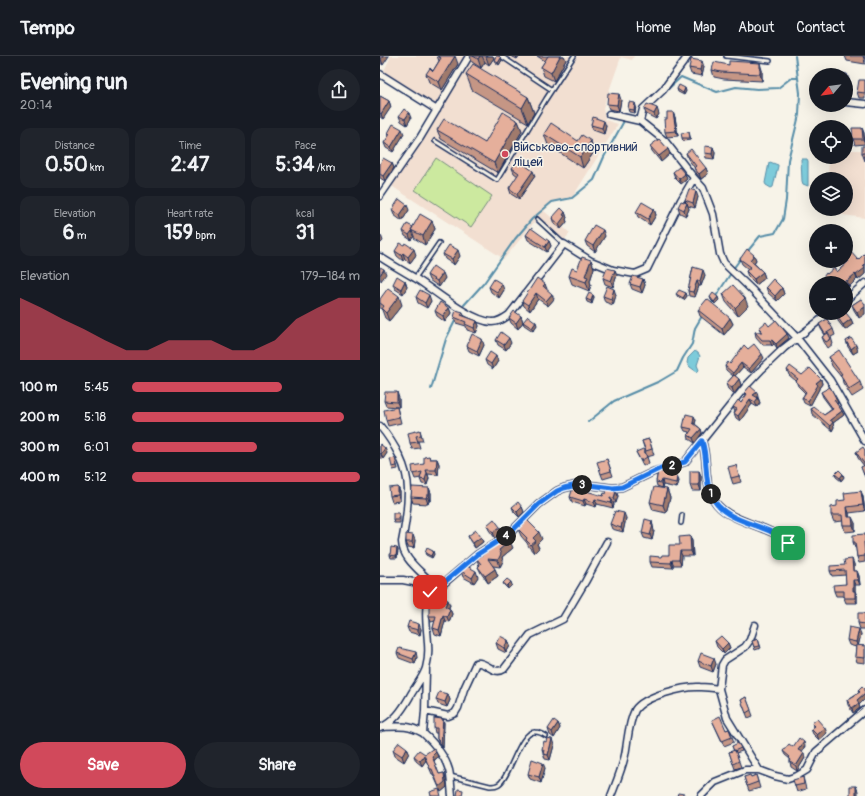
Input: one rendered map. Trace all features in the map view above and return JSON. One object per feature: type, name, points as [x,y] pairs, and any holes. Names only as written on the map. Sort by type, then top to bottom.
[{"type":"street","points":[[380,196],[420,138],[469,56]]},
{"type":"street","points":[[640,121],[644,109],[663,90],[688,56]]},
{"type":"street","points":[[380,74],[436,110]]},
{"type":"street","points":[[853,103],[865,104]]},
{"type":"street","points":[[610,114],[640,121],[665,141],[703,188],[712,214],[720,254],[724,263],[753,291],[797,338],[830,380],[865,441]]},
{"type":"street","points":[[380,257],[460,309],[481,319],[491,322],[498,322],[509,315],[564,244],[591,261],[613,270],[635,274],[647,269],[681,200],[694,178]]},
{"type":"street","points":[[853,294],[865,283]]},
{"type":"street","points":[[380,580],[403,580],[434,586],[443,584],[478,554],[509,534],[539,504],[557,491],[581,484],[613,488],[622,487],[661,468],[685,462],[745,387],[780,351],[820,320]]},
{"type":"street","points":[[380,426],[400,458],[406,472],[408,490],[402,550],[406,557],[429,579],[434,586]]},
{"type":"street","points":[[702,441],[706,455],[710,491],[719,508],[741,520],[777,534],[788,543]]},
{"type":"street","points":[[425,711],[448,716],[452,715],[458,708],[464,689],[476,663],[479,662],[497,671],[501,671],[530,635],[563,620],[606,542]]},
{"type":"street","points":[[424,733],[428,649],[426,605],[428,597],[434,586]]},
{"type":"street","points":[[754,625],[750,640],[745,647],[725,660],[722,665],[719,689],[727,718],[759,770]]},
{"type":"street","points":[[382,727],[393,719],[402,709],[426,668]]},
{"type":"street","points":[[611,796],[625,756],[629,729],[635,711],[639,705],[654,696],[676,690],[699,686],[719,689]]},
{"type":"street","points":[[701,796],[715,782],[746,770],[759,770],[788,779],[797,776],[807,770],[816,752],[865,710]]},
{"type":"street","points":[[382,727],[407,726],[424,733],[447,765],[450,776],[452,796]]},
{"type":"lane","points":[[501,56],[552,90]]},
{"type":"lane","points":[[435,141],[498,180],[574,56]]},
{"type":"lane","points":[[726,56],[770,61]]},
{"type":"lane","points":[[537,219],[564,244]]},
{"type":"lane","points":[[414,278],[439,243]]},
{"type":"lane","points":[[681,523],[682,515]]},
{"type":"lane","points":[[450,776],[490,786],[496,786],[502,781],[513,757],[528,734],[535,732],[546,736]]},
{"type":"shaded area","name":"Військово-спортивний ліцей","points":[[391,56],[634,56],[632,60],[621,57],[603,108],[605,120],[618,124],[572,198],[553,202],[544,211],[570,233],[561,244],[536,220],[504,259],[390,185],[437,110],[383,73]]},
{"type":"shaded area","points":[[853,150],[865,150],[865,218],[850,216],[853,216],[853,172],[828,172],[829,164],[853,164]]},
{"type":"green space","points":[[436,158],[492,196],[471,227],[415,190]]},
{"type":"water","points":[[801,159],[807,159],[808,161],[808,186],[803,184],[802,181]]},
{"type":"water","points":[[770,162],[778,165],[773,187],[771,188],[765,183]]},
{"type":"water","points":[[695,351],[700,356],[697,365],[699,370],[697,372],[687,363],[688,358]]},
{"type":"building","points":[[438,56],[455,56],[439,82],[426,74],[430,68],[433,71],[441,58]]},
{"type":"building","points":[[473,56],[480,56],[478,59]]},
{"type":"building","points":[[496,56],[501,58],[498,63],[494,60]]},
{"type":"building","points":[[548,56],[560,56],[551,73],[541,67]]},
{"type":"building","points":[[691,59],[702,61],[700,70],[689,68]]},
{"type":"building","points":[[729,61],[760,63],[760,74],[721,72],[712,70],[714,62],[729,65]]},
{"type":"building","points":[[473,64],[528,97],[522,108],[466,74]]},
{"type":"building","points":[[859,80],[865,80],[865,93],[857,92]]},
{"type":"building","points":[[679,85],[685,88],[683,93],[677,89]]},
{"type":"building","points":[[608,93],[619,94],[617,105],[607,104]]},
{"type":"building","points":[[380,96],[389,101],[381,114],[380,113]]},
{"type":"building","points":[[629,102],[635,103],[634,110],[628,109]]},
{"type":"building","points":[[647,104],[657,108],[654,114],[644,109]]},
{"type":"building","points":[[404,109],[409,113],[405,119],[399,116]]},
{"type":"building","points":[[503,112],[518,121],[494,163],[437,130],[444,119],[485,143]]},
{"type":"building","points":[[667,112],[673,112],[676,131],[665,132],[664,119],[667,119]]},
{"type":"building","points":[[593,117],[604,121],[602,128],[591,125]]},
{"type":"building","points":[[551,123],[578,141],[582,135],[591,141],[580,157],[544,134]]},
{"type":"building","points":[[393,124],[402,129],[391,147],[384,143],[390,134],[388,133]]},
{"type":"building","points":[[853,128],[862,128],[863,139],[853,139]]},
{"type":"building","points":[[689,132],[690,138],[682,138],[681,133]]},
{"type":"building","points":[[659,139],[668,149],[659,156],[650,146]]},
{"type":"building","points":[[705,146],[713,147],[712,154],[705,153]]},
{"type":"building","points":[[862,146],[865,146],[865,153],[862,153]]},
{"type":"building","points":[[691,149],[706,168],[699,174],[694,168],[696,166],[686,153]]},
{"type":"building","points":[[383,158],[392,163],[383,176],[380,174],[380,164]]},
{"type":"building","points":[[519,158],[523,161],[522,163],[533,171],[517,194],[509,188],[519,173],[512,168]]},
{"type":"building","points":[[679,167],[685,174],[679,179],[673,172]]},
{"type":"building","points":[[689,189],[696,191],[693,203],[685,200]]},
{"type":"building","points":[[399,199],[407,205],[400,215],[392,210]]},
{"type":"building","points":[[681,201],[687,203],[684,210],[678,207]]},
{"type":"building","points":[[642,202],[654,209],[648,219],[636,212]]},
{"type":"building","points":[[561,208],[565,212],[563,215],[565,216],[559,224],[552,218]]},
{"type":"building","points":[[420,214],[432,221],[423,236],[411,230]]},
{"type":"building","points":[[407,224],[413,227],[409,235],[403,231]]},
{"type":"building","points":[[594,225],[603,230],[593,246],[585,241]]},
{"type":"building","points":[[531,228],[549,241],[545,247],[526,235]]},
{"type":"building","points":[[400,243],[404,245],[405,243],[414,249],[408,257],[403,253],[401,255],[395,251]]},
{"type":"building","points":[[449,245],[458,250],[452,259],[443,254]]},
{"type":"building","points":[[747,249],[754,255],[750,260],[763,272],[754,279],[746,271],[751,267],[740,259]]},
{"type":"building","points":[[865,253],[865,264],[863,266],[865,268],[856,275],[824,276],[834,268],[837,272],[841,268],[853,268],[853,254],[858,260]]},
{"type":"building","points":[[582,257],[591,260],[585,276],[588,277],[586,282],[569,276],[572,268],[577,270]]},
{"type":"building","points":[[433,266],[443,273],[437,281],[427,275]]},
{"type":"building","points":[[380,267],[384,269],[380,275]]},
{"type":"building","points":[[693,267],[703,270],[700,281],[697,281],[693,292],[688,291]]},
{"type":"building","points":[[607,268],[615,270],[611,281],[603,278]]},
{"type":"building","points":[[397,276],[405,281],[401,289],[393,284]]},
{"type":"building","points":[[633,276],[643,279],[640,287],[630,284]]},
{"type":"building","points":[[537,278],[545,284],[543,286],[552,294],[546,301],[536,293],[528,305],[522,301]]},
{"type":"building","points":[[494,279],[502,284],[497,292],[489,287]]},
{"type":"building","points":[[773,279],[782,288],[775,296],[766,287]]},
{"type":"building","points":[[733,285],[745,298],[735,308],[723,294]]},
{"type":"building","points":[[607,286],[614,289],[611,299],[603,296]]},
{"type":"building","points":[[388,288],[399,296],[386,313],[382,309],[384,306],[380,303],[380,299]]},
{"type":"building","points":[[420,290],[429,295],[425,303],[416,297]]},
{"type":"building","points":[[679,290],[686,293],[683,298],[676,294]]},
{"type":"building","points":[[589,293],[593,295],[591,301],[586,299]]},
{"type":"building","points":[[713,293],[718,297],[714,302],[710,297]]},
{"type":"building","points":[[707,299],[730,318],[722,329],[698,310]]},
{"type":"building","points":[[861,299],[865,304],[865,307],[857,312],[853,304]]},
{"type":"building","points":[[440,302],[449,308],[443,316],[435,311]]},
{"type":"building","points":[[456,310],[463,312],[461,315],[477,321],[474,328],[465,324],[466,322],[454,317]]},
{"type":"building","points":[[514,311],[521,316],[516,323],[509,318]]},
{"type":"building","points":[[528,316],[536,322],[532,328],[523,322]]},
{"type":"building","points":[[776,320],[787,334],[776,344],[772,340],[762,340],[755,332],[763,332],[759,328],[766,322],[769,326]]},
{"type":"building","points":[[828,320],[833,329],[825,334],[819,324]]},
{"type":"building","points":[[840,320],[850,320],[843,325]]},
{"type":"building","points":[[501,332],[509,338],[504,345],[496,340]]},
{"type":"building","points":[[828,333],[831,339],[826,342],[822,337]]},
{"type":"building","points":[[472,334],[482,339],[477,351],[467,346]]},
{"type":"building","points":[[851,338],[856,345],[851,349],[846,341]]},
{"type":"building","points":[[754,344],[762,354],[749,369],[741,363],[733,373],[725,366],[728,362],[730,364],[744,345],[748,349]]},
{"type":"building","points":[[839,350],[860,382],[849,389],[840,375],[842,374],[829,357]]},
{"type":"building","points":[[490,352],[496,356],[491,364],[485,360]]},
{"type":"building","points":[[790,366],[802,375],[810,368],[821,379],[816,383],[818,385],[808,401],[802,398],[806,392],[796,381],[798,379],[787,370]]},
{"type":"building","points":[[734,375],[739,379],[732,388],[726,384]]},
{"type":"building","points":[[750,386],[757,392],[753,395],[758,398],[755,402],[750,399],[738,416],[734,413],[737,409],[733,407],[738,400],[741,403],[747,394],[745,392]]},
{"type":"building","points":[[830,387],[836,398],[834,400],[842,411],[830,420],[833,422],[830,426],[811,409],[813,406],[824,415],[833,409],[821,392]]},
{"type":"building","points":[[385,392],[397,392],[397,402],[384,401]]},
{"type":"building","points":[[397,407],[399,417],[386,420],[384,410]]},
{"type":"building","points":[[686,414],[694,416],[693,423],[701,429],[693,438],[688,435],[692,429],[683,427]]},
{"type":"building","points":[[420,430],[421,435],[416,436],[418,442],[410,443],[408,433]]},
{"type":"building","points":[[649,439],[652,449],[646,451],[642,441]]},
{"type":"building","points":[[380,444],[385,448],[381,454],[380,453]]},
{"type":"building","points":[[863,447],[865,450],[865,465],[856,452]]},
{"type":"building","points":[[643,449],[647,457],[641,461],[636,452]]},
{"type":"building","points":[[429,456],[430,459],[437,459],[436,470],[426,470],[427,473],[425,480],[420,479],[422,472],[413,474],[412,466],[424,464],[424,457]]},
{"type":"building","points":[[395,458],[397,466],[392,467],[390,459]]},
{"type":"building","points":[[607,459],[611,471],[601,474],[597,462]]},
{"type":"building","points":[[736,465],[739,476],[731,478],[728,467]]},
{"type":"building","points":[[865,465],[865,474],[864,475],[861,467]]},
{"type":"building","points":[[839,470],[843,474],[840,478],[835,474]]},
{"type":"building","points":[[658,471],[677,476],[676,483],[662,480],[661,483],[656,482]]},
{"type":"building","points":[[690,471],[699,471],[699,485],[690,485]]},
{"type":"building","points":[[398,487],[398,495],[390,496],[389,488]]},
{"type":"building","points":[[412,487],[429,488],[429,495],[427,495],[426,498],[411,497]]},
{"type":"building","points":[[573,487],[603,496],[604,493],[606,494],[607,489],[616,491],[614,498],[610,497],[612,500],[611,503],[595,499],[594,502],[584,499],[583,501],[570,497]]},
{"type":"building","points":[[654,487],[667,489],[663,505],[650,502]]},
{"type":"building","points":[[861,491],[863,505],[847,507],[848,517],[852,517],[853,525],[843,525],[842,515],[831,515],[831,507],[837,506],[837,501],[845,500],[844,493]]},
{"type":"building","points":[[518,502],[522,507],[517,512],[512,507]]},
{"type":"building","points":[[615,511],[624,513],[621,528],[610,524]]},
{"type":"building","points":[[393,513],[399,513],[399,520],[393,520]]},
{"type":"building","points":[[494,519],[500,527],[493,532],[487,525]]},
{"type":"building","points":[[645,519],[652,521],[651,525],[653,525],[650,535],[642,533]]},
{"type":"building","points":[[527,520],[539,532],[533,538],[536,541],[531,545],[526,540],[527,538],[518,529]]},
{"type":"building","points":[[476,530],[481,537],[473,543],[468,536]]},
{"type":"building","points":[[406,534],[413,535],[412,542],[406,542]]},
{"type":"building","points":[[865,534],[865,556],[857,557],[855,542],[853,542],[853,535]]},
{"type":"building","points":[[690,536],[691,551],[680,551],[679,560],[672,560],[671,563],[650,562],[650,556],[661,557],[662,555],[669,555],[669,545],[680,545],[679,537]]},
{"type":"building","points":[[506,537],[510,541],[499,550],[501,554],[498,560],[488,559],[495,569],[485,576],[478,567],[481,564],[477,559]]},
{"type":"building","points":[[391,547],[397,548],[396,556],[390,555]]},
{"type":"building","points":[[427,548],[433,551],[431,556],[425,553]]},
{"type":"building","points":[[852,559],[853,571],[857,571],[858,580],[853,580],[853,591],[855,591],[855,598],[844,598],[844,591],[834,591],[833,585],[846,584],[845,570],[830,571],[830,566],[845,565],[844,560]]},
{"type":"building","points":[[465,565],[476,571],[472,578],[461,571]]},
{"type":"building","points":[[507,579],[511,582],[507,586],[503,583]]},
{"type":"building","points":[[435,593],[448,600],[445,606],[450,609],[447,617],[443,615],[439,630],[433,628],[436,616],[429,616],[429,604]]},
{"type":"building","points":[[858,613],[865,613],[865,624],[858,623]]},
{"type":"building","points":[[409,621],[419,624],[418,630],[407,627]]},
{"type":"building","points":[[849,627],[859,629],[856,642],[847,640]]},
{"type":"building","points":[[500,636],[508,640],[504,648],[496,643]]},
{"type":"building","points":[[721,636],[728,643],[722,649],[715,641]]},
{"type":"building","points":[[758,639],[760,646],[754,647],[752,641]]},
{"type":"building","points":[[856,645],[865,646],[865,658],[855,657]]},
{"type":"building","points":[[399,648],[416,652],[413,659],[397,653]]},
{"type":"building","points":[[701,653],[714,658],[711,666],[698,661]]},
{"type":"building","points":[[862,686],[865,689],[865,693],[857,700],[859,703],[852,708],[847,700],[860,692],[858,690]]},
{"type":"building","points":[[439,692],[448,694],[445,702],[436,699]]},
{"type":"building","points":[[746,697],[751,710],[746,713],[741,700]]},
{"type":"building","points":[[720,716],[726,730],[729,729],[732,737],[722,741],[712,720]]},
{"type":"building","points":[[434,718],[443,719],[441,743],[437,739],[437,728],[434,728]]},
{"type":"building","points":[[817,719],[825,728],[817,735],[811,729],[815,726],[812,723]]},
{"type":"building","points":[[554,720],[558,723],[552,732],[548,729]]},
{"type":"building","points":[[547,738],[552,739],[548,755],[543,754],[544,750],[542,749],[544,741],[546,742]]},
{"type":"building","points":[[799,738],[804,742],[798,750],[804,753],[796,766],[790,762],[790,757],[783,751],[789,744],[793,747]]},
{"type":"building","points":[[399,742],[407,748],[402,756],[393,750]]},
{"type":"building","points":[[738,743],[741,748],[734,751],[732,746]]},
{"type":"building","points":[[434,748],[436,752],[432,756],[439,774],[444,773],[445,782],[439,787],[432,769],[430,769],[424,755],[420,761],[414,756],[419,750],[425,754]]},
{"type":"building","points":[[735,750],[739,761],[733,764],[729,752]]},
{"type":"building","points":[[532,759],[543,763],[539,777],[528,774]]},
{"type":"building","points":[[750,775],[751,777],[756,775],[758,782],[747,786],[744,777]]},
{"type":"building","points":[[803,777],[804,784],[795,786],[793,780]]},
{"type":"building","points":[[850,786],[856,786],[856,796],[850,796]]},
{"type":"building","points":[[439,789],[441,796],[431,796],[430,792]]},
{"type":"building","points":[[458,789],[463,790],[462,796],[457,796]]},
{"type":"building","points":[[678,793],[684,794],[684,796],[677,796]]},
{"type":"waterway","points":[[747,252],[760,236],[775,233],[783,219],[786,200],[788,160],[799,115],[800,93],[795,56]]},
{"type":"waterway","points":[[666,91],[681,77],[717,92],[736,87],[757,89],[778,88],[791,78],[798,78]]},
{"type":"waterway","points":[[464,305],[484,283],[515,239],[532,219],[552,202],[572,198],[594,180],[604,157],[624,121],[629,121]]},
{"type":"waterway","points":[[733,269],[741,258]]},
{"type":"waterway","points":[[711,304],[731,273]]},
{"type":"waterway","points":[[588,422],[614,401],[660,381],[677,371],[692,344],[695,328],[702,316]]},
{"type":"waterway","points":[[431,389],[446,339],[456,319]]},
{"type":"place","name":"Військово-спортивний ліцей","points":[[505,154]]},
{"type":"route","points":[[430,592],[434,586],[443,584],[478,554],[509,534],[539,504],[557,491],[581,484],[613,488],[622,487],[661,468],[685,462],[702,441],[706,455],[710,491],[719,508],[732,516],[777,534],[788,543]]}]
